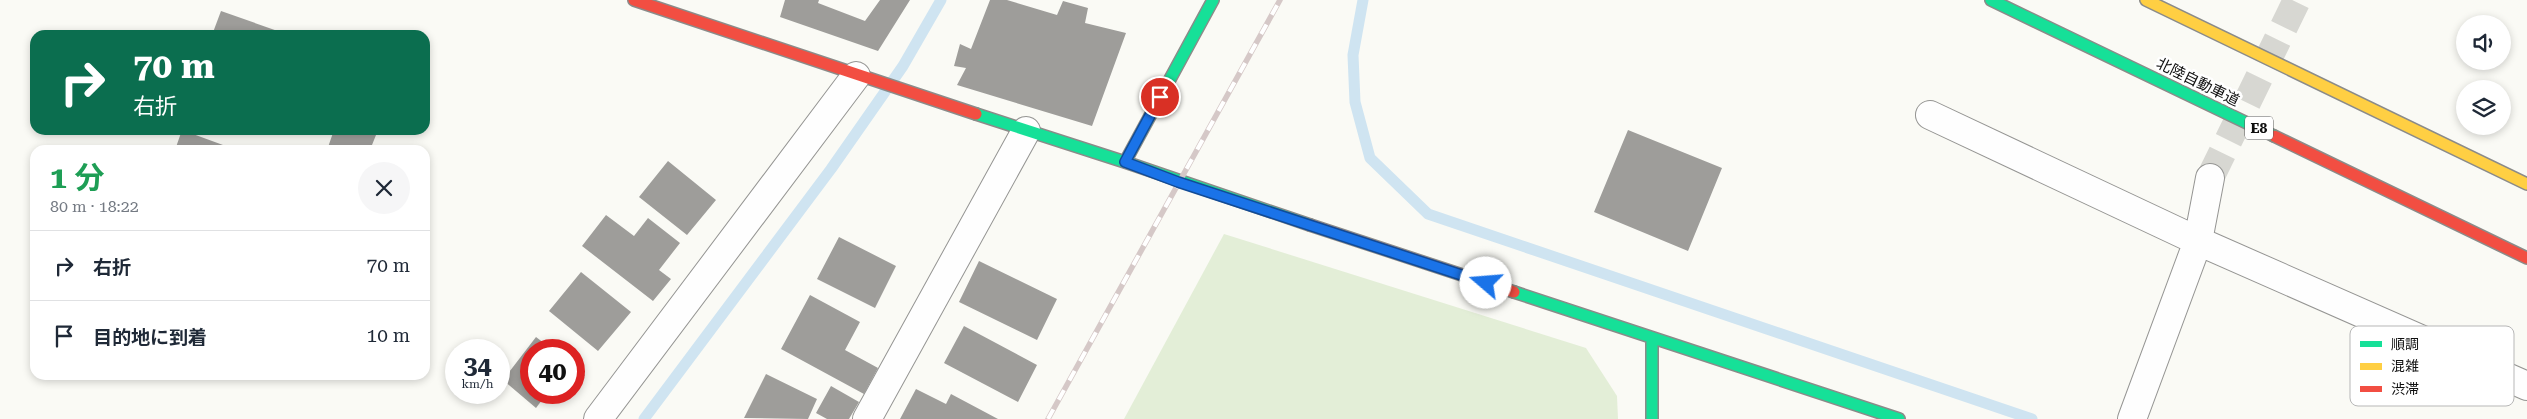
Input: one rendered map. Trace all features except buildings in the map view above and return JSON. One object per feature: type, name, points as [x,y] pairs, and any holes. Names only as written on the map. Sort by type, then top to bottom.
[{"type":"main road","points":[[634,0],[856,76],[1125,162],[1178,182],[1899,419]]},
{"type":"main road","points":[[1125,162],[1213,0]]},
{"type":"main road","name":"北陸自動車道","points":[[1991,0],[2527,258]]},
{"type":"main road","points":[[2146,0],[2527,184]]},
{"type":"main road","points":[[1652,338],[1652,419]]},
{"type":"street","points":[[598,419],[856,76]]},
{"type":"street","points":[[1930,116],[2198,241],[2391,326]]},
{"type":"street","points":[[867,419],[1026,131]]},
{"type":"street","points":[[2132,419],[2198,241],[2210,178]]},
{"type":"street","points":[[2514,380],[2527,386]]},
{"type":"green space","points":[[1224,234],[1586,348],[1617,396],[1618,419],[1124,419]]},
{"type":"waterway","points":[[644,419],[831,169],[903,66],[941,0]]},
{"type":"waterway","points":[[1363,0],[1353,55],[1355,102],[1370,158],[1428,214],[2032,419]]},
{"type":"tunnel","points":[[2210,178],[2297,0]]},
{"type":"railway","points":[[1048,419],[1280,0]]},
{"type":"traffic: fast","points":[[1125,162],[1213,0]]},
{"type":"traffic: fast","points":[[1991,0],[2274,136]]},
{"type":"traffic: fast","points":[[976,114],[1310,225]]},
{"type":"traffic: fast","points":[[1514,292],[1899,419]]},
{"type":"traffic: fast","points":[[1652,338],[1652,419]]},
{"type":"traffic: slow","points":[[2146,0],[2527,184]]},
{"type":"traffic: jam","points":[[634,0],[976,114]]},
{"type":"traffic: jam","points":[[2274,136],[2527,258]]},
{"type":"traffic: jam","points":[[1310,225],[1514,292]]},
{"type":"route","points":[[1160,97],[1125,162],[1178,182],[1486,283]]}]
